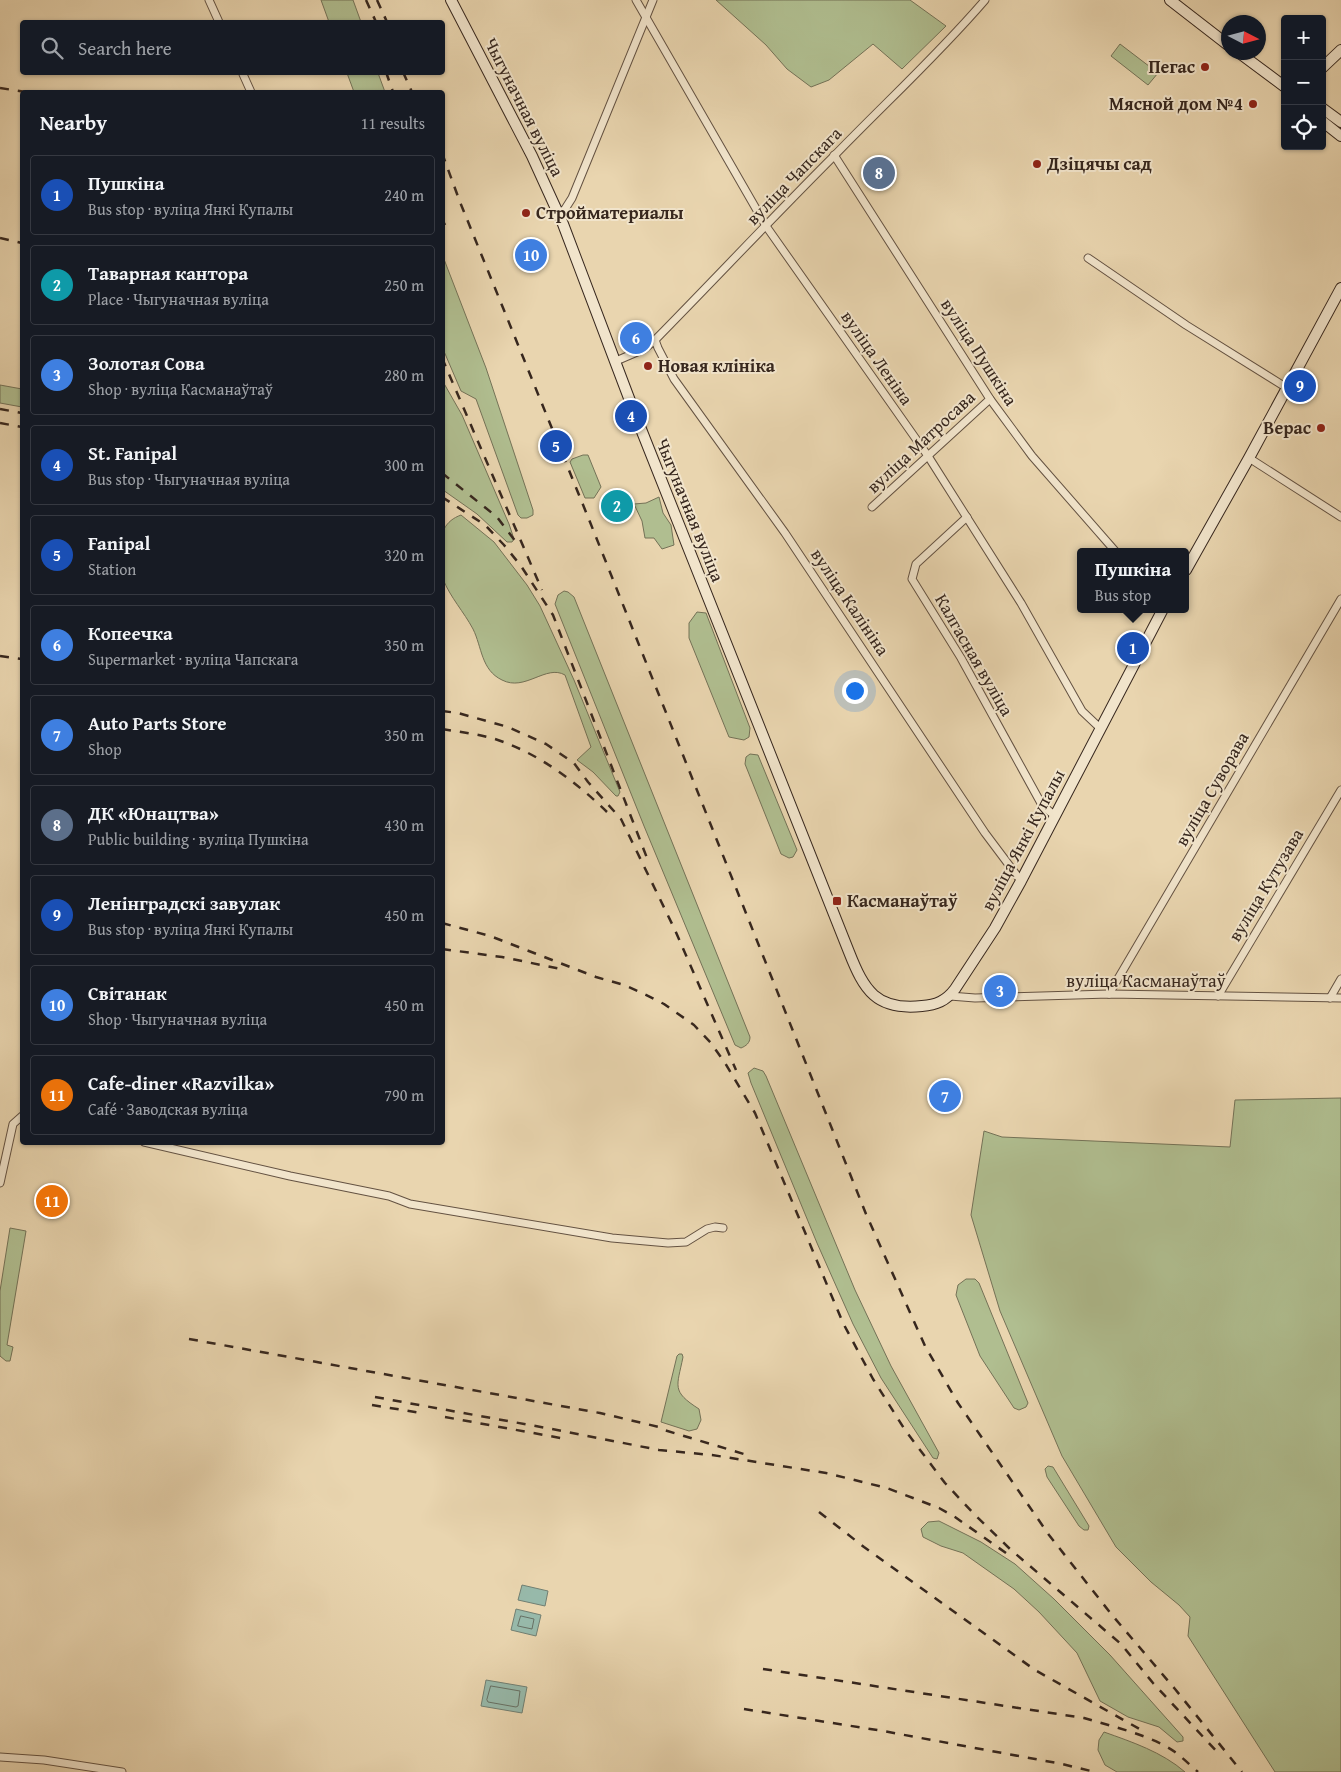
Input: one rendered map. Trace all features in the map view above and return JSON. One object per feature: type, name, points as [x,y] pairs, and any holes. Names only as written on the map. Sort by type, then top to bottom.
[{"type":"street","points":[[209,0],[218,20]]},
{"type":"street","name":"Чыгуначная вуліца","points":[[451,0],[532,156],[558,214],[808,852],[852,960],[864,983]]},
{"type":"street","name":"вуліца Леніна","points":[[636,0],[766,226],[928,456],[1021,603],[1082,711],[1101,729]]},
{"type":"street","points":[[558,214],[565,209],[572,198],[653,0]]},
{"type":"street","name":"вуліца Чапскага","points":[[616,361],[644,349],[655,340],[834,155],[897,94],[985,0]]},
{"type":"street","points":[[1170,0],[1221,40]]},
{"type":"street","points":[[1326,64],[1341,50]]},
{"type":"street","points":[[1249,60],[1281,84]]},
{"type":"street","points":[[244,75],[251,90]]},
{"type":"street","points":[[1326,111],[1341,122]]},
{"type":"street","points":[[1326,124],[1341,136]]},
{"type":"street","name":"вуліца Пушкіна","points":[[834,155],[990,399],[1032,456],[1112,548]]},
{"type":"street","points":[[1088,258],[1186,325],[1287,388]]},
{"type":"street","points":[[1189,565],[1341,288]]},
{"type":"street","name":"вуліца Калініна","points":[[655,340],[674,379],[785,533],[985,833],[1021,881]]},
{"type":"street","name":"вуліца Матросава","points":[[872,507],[990,399]]},
{"type":"street","points":[[1249,458],[1341,518]]},
{"type":"street","name":"Калгасная вуліца","points":[[967,517],[916,564],[912,579],[961,658],[1042,805],[1056,816]]},
{"type":"street","name":"вуліца Суворава","points":[[1109,994],[1341,600]]},
{"type":"street","name":"вуліца Янкі Купалы","points":[[864,983],[878,999],[898,1007],[929,1006],[950,996],[995,928],[1021,881],[1161,613]]},
{"type":"street","name":"вуліца Кутузава","points":[[1218,996],[1341,790]]},
{"type":"street","points":[[1330,998],[1341,979]]},
{"type":"street","name":"вуліца Касманаўтаў","points":[[950,996],[975,998],[1109,994],[1341,998]]},
{"type":"street","points":[[0,1183],[13,1124],[20,1118]]},
{"type":"street","points":[[0,1141],[8,1145]]},
{"type":"street","points":[[157,1145],[280,1174],[389,1196],[410,1204],[612,1238],[668,1243],[686,1242],[707,1229],[714,1227],[723,1228]]},
{"type":"street","points":[[0,1757],[44,1760],[122,1772]]},
{"type":"green space","points":[[321,0],[353,0],[360,20],[328,20]]},
{"type":"green space","points":[[716,0],[910,0],[946,26],[902,69],[873,44],[829,80],[811,87],[787,69],[766,45]]},
{"type":"green space","points":[[1120,44],[1158,73],[1148,85],[1111,56]]},
{"type":"green space","points":[[348,75],[379,75],[384,90],[353,90]]},
{"type":"green space","points":[[445,262],[486,368],[533,510],[533,515],[521,518],[518,515],[476,399],[461,391],[445,354]]},
{"type":"green space","points":[[0,385],[20,389],[20,407],[0,403]]},
{"type":"green space","points":[[445,385],[462,415],[509,524],[514,539],[512,542],[507,542],[477,514],[445,491]]},
{"type":"green space","points":[[588,455],[601,487],[594,498],[585,498],[570,462],[572,459]]},
{"type":"green space","points":[[659,497],[663,513],[671,525],[674,545],[662,549],[654,538],[645,538],[642,521],[634,504],[646,503]]},
{"type":"green space","points":[[461,515],[494,542],[527,585],[540,606],[574,680],[620,792],[618,796],[593,772],[577,760],[591,747],[565,675],[550,673],[527,681],[511,683],[495,676],[486,664],[473,629],[445,583],[445,527]]},
{"type":"green space","points":[[564,591],[574,597],[750,1037],[747,1044],[741,1048],[735,1045],[555,604],[558,595]]},
{"type":"green space","points":[[697,612],[706,613],[750,728],[749,737],[744,740],[729,737],[689,638],[689,623]]},
{"type":"green space","points":[[750,754],[758,755],[797,850],[793,857],[789,858],[781,854],[745,764],[746,757]]},
{"type":"green space","points":[[754,1068],[763,1071],[766,1076],[855,1290],[891,1366],[939,1453],[937,1459],[933,1458],[881,1378],[853,1324],[817,1243],[751,1083],[748,1073]]},
{"type":"green space","points":[[1341,1098],[1341,1772],[1275,1772],[1188,1636],[1190,1617],[1116,1547],[1062,1456],[1000,1311],[971,1215],[984,1131],[1002,1137],[1230,1147],[1235,1100]]},
{"type":"green space","points":[[10,1228],[26,1231],[7,1345],[13,1347],[10,1361],[6,1361],[0,1356],[0,1291]]},
{"type":"green space","points":[[966,1279],[975,1279],[979,1283],[1028,1403],[1026,1407],[1019,1410],[1014,1408],[980,1356],[956,1295],[958,1285]]},
{"type":"green space","points":[[679,1354],[682,1354],[683,1357],[678,1388],[684,1398],[699,1409],[701,1420],[697,1429],[689,1431],[661,1422]]},
{"type":"green space","points":[[1048,1466],[1053,1467],[1089,1526],[1088,1530],[1084,1530],[1079,1526],[1047,1477],[1045,1469]]},
{"type":"green space","points":[[939,1521],[981,1542],[1015,1564],[1054,1599],[1110,1655],[1183,1737],[1183,1741],[1177,1742],[1159,1727],[1128,1717],[1100,1701],[1077,1653],[1039,1612],[1014,1589],[963,1553],[941,1546],[923,1537],[921,1529],[928,1522]]},
{"type":"green space","points":[[1104,1732],[1157,1753],[1185,1772],[1117,1772],[1105,1765],[1098,1750],[1099,1740]]},
{"type":"water","points":[[522,1585],[548,1591],[545,1606],[518,1600]]},
{"type":"water","points":[[516,1609],[541,1615],[536,1636],[511,1630]]},
{"type":"water","points":[[486,1680],[527,1687],[522,1713],[481,1706]]},
{"type":"railway","points":[[366,0],[375,20]]},
{"type":"railway","points":[[377,0],[386,20]]},
{"type":"railway","points":[[387,75],[392,90]]},
{"type":"railway","points":[[404,75],[411,90]]},
{"type":"railway","points":[[0,88],[20,91]]},
{"type":"railway","points":[[445,161],[866,1214],[925,1346],[958,1403],[1049,1535],[1112,1615],[1242,1772]]},
{"type":"railway","points":[[0,238],[20,243]]},
{"type":"railway","points":[[445,365],[542,590]]},
{"type":"railway","points":[[0,409],[20,413]]},
{"type":"railway","points":[[0,423],[20,427]]},
{"type":"railway","points":[[445,475],[497,517],[519,546]]},
{"type":"railway","points":[[445,499],[485,525],[504,545],[521,566],[553,615],[647,858]]},
{"type":"railway","points":[[0,656],[20,659]]},
{"type":"railway","points":[[445,711],[458,713],[508,727],[546,744],[574,763],[621,819],[675,930],[736,1070]]},
{"type":"railway","points":[[445,729],[495,739],[526,752],[569,779],[607,812]]},
{"type":"railway","points":[[445,924],[490,936],[642,993],[664,1004],[694,1025],[711,1043],[755,1113],[843,1323],[873,1379],[905,1430],[945,1483],[975,1515],[1010,1549],[1121,1644],[1153,1683],[1220,1755]]},
{"type":"railway","points":[[445,949],[502,957],[561,969]]},
{"type":"railway","points":[[189,1339],[600,1413],[659,1427],[744,1454]]},
{"type":"railway","points":[[375,1397],[659,1450],[712,1455],[826,1473],[887,1488],[939,1508],[1006,1553]]},
{"type":"railway","points":[[372,1405],[421,1413]]},
{"type":"railway","points":[[445,1417],[566,1439]]},
{"type":"railway","points":[[819,1512],[864,1547],[1035,1670],[1143,1731]]},
{"type":"railway","points":[[763,1669],[1084,1718],[1131,1732],[1166,1746],[1198,1772]]},
{"type":"railway","points":[[744,1709],[883,1731],[1062,1764],[1095,1772]]},
{"type":"place","name":"Пегас","points":[[1205,67]]},
{"type":"place","name":"Мясной дом №4","points":[[1253,104]]},
{"type":"place","name":"Дзіцячы сад","points":[[1037,164]]},
{"type":"place","name":"ДК «Юнацтва»","points":[[879,173]]},
{"type":"place","name":"Стройматериалы","points":[[526,213]]},
{"type":"place","name":"Світанак","points":[[531,255]]},
{"type":"place","name":"Копеечка","points":[[636,338]]},
{"type":"place","name":"Новая клініка","points":[[648,366]]},
{"type":"place","name":"Ленінградскі завулак","points":[[1300,386]]},
{"type":"place","name":"St. Fanipal","points":[[631,416]]},
{"type":"place","name":"Верас","points":[[1321,428]]},
{"type":"place","name":"Fanipal","points":[[556,446]]},
{"type":"place","name":"Таварная кантора","points":[[617,506]]},
{"type":"place","name":"Пушкіна","points":[[1133,648]]},
{"type":"place","name":"Касманаўтаў","points":[[837,901]]},
{"type":"place","name":"Золотая Сова","points":[[1000,991]]},
{"type":"place","name":"Auto Parts Store","points":[[945,1096]]},
{"type":"place","name":"Cafe-diner «Razvilka»","points":[[52,1201]]}]
